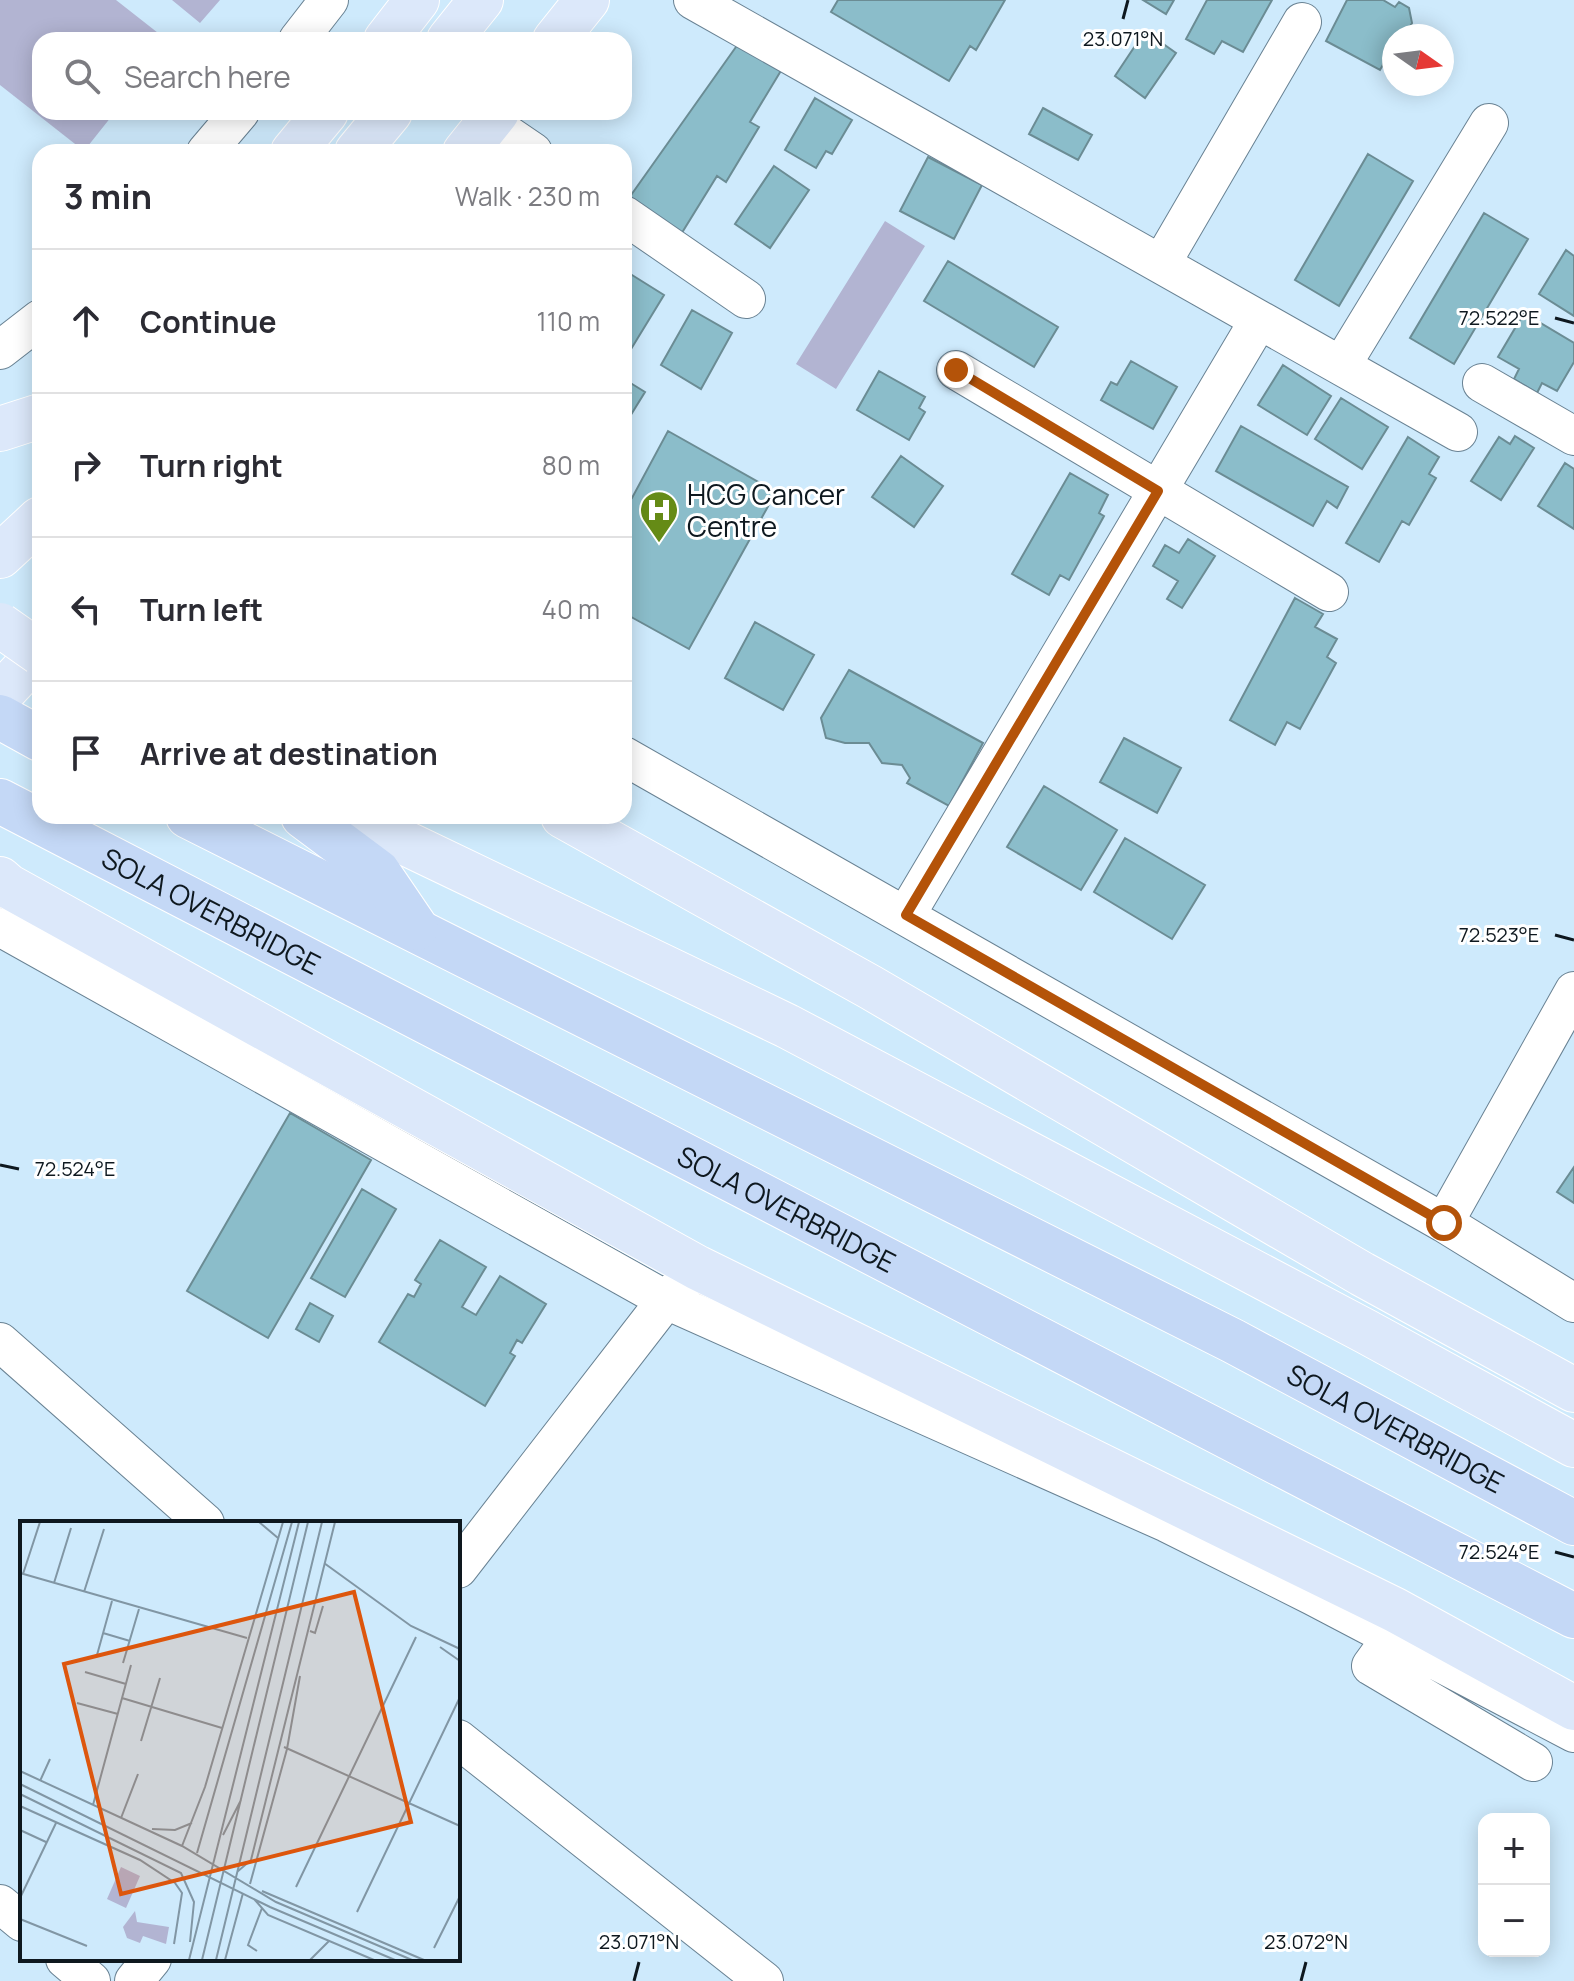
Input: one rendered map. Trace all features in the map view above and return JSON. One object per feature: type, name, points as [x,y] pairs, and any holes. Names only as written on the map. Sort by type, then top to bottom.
[{"type":"highway","points":[[0,717],[32,735]]},
{"type":"highway","name":"SOLA OVERBRIDGE","points":[[0,801],[32,818]]},
{"type":"highway","name":"SOLA OVERBRIDGE","points":[[44,824],[1574,1616]]},
{"type":"highway","name":"SOLA OVERBRIDGE","points":[[204,824],[1233,1341],[1574,1523]]},
{"type":"highway","points":[[314,824],[378,872],[419,932]]},
{"type":"main road","points":[[392,32],[417,0]]},
{"type":"main road","points":[[455,32],[481,0]]},
{"type":"main road","points":[[561,32],[587,0]]},
{"type":"main road","points":[[300,144],[319,120]]},
{"type":"main road","points":[[364,144],[383,120]]},
{"type":"main road","points":[[0,429],[32,419]]},
{"type":"main road","points":[[0,556],[32,526]]},
{"type":"main road","points":[[0,625],[32,647]]},
{"type":"main road","points":[[0,695],[32,661]]},
{"type":"main road","points":[[366,824],[787,1026],[1365,1331],[1574,1445]]},
{"type":"main road","points":[[577,824],[870,987],[1362,1274],[1574,1390]]},
{"type":"main road","points":[[0,879],[698,1268],[1393,1624],[1574,1708]]},
{"type":"street","points":[[304,32],[329,0]]},
{"type":"street","points":[[693,0],[1458,432]]},
{"type":"street","points":[[1161,264],[1302,22]]},
{"type":"street","points":[[213,144],[233,120]]},
{"type":"street","points":[[1341,366],[1489,123]]},
{"type":"street","points":[[484,129],[516,144]]},
{"type":"street","points":[[632,221],[746,299]]},
{"type":"street","points":[[906,915],[1259,320]]},
{"type":"street","points":[[0,350],[32,325]]},
{"type":"street","points":[[956,370],[1329,592]]},
{"type":"street","points":[[1482,383],[1574,436]]},
{"type":"street","points":[[632,761],[1444,1223],[1574,1303]]},
{"type":"street","points":[[0,927],[666,1300],[1393,1624],[1574,1733]]},
{"type":"street","points":[[1444,1223],[1574,991]]},
{"type":"street","points":[[460,1566],[666,1300],[698,1268]]},
{"type":"street","points":[[0,1342],[203,1521]]},
{"type":"street","points":[[1393,1624],[1371,1666],[1533,1762]]},
{"type":"street","points":[[460,1741],[764,1981]]},
{"type":"street","points":[[0,1904],[20,1920]]},
{"type":"street","points":[[67,1961],[91,1981]]},
{"type":"street","points":[[134,1981],[150,1961]]},
{"type":"shaded area","points":[[0,0],[116,0],[157,32],[32,32],[32,110],[0,85]]},
{"type":"shaded area","points":[[172,0],[220,0],[200,23]]},
{"type":"shaded area","points":[[45,120],[109,120],[90,144],[75,144]]},
{"type":"shaded area","points":[[885,221],[925,246],[836,389],[796,364]]},
{"type":"building","points":[[838,0],[1005,0],[976,50],[970,46],[949,81],[831,12]]},
{"type":"building","points":[[1143,0],[1174,0],[1166,14]]},
{"type":"building","points":[[1207,0],[1272,0],[1243,52],[1222,41],[1214,54],[1186,39]]},
{"type":"building","points":[[1347,0],[1383,0],[1395,7],[1399,2],[1409,8],[1411,24],[1382,24],[1380,70],[1326,41]]},
{"type":"building","points":[[1145,31],[1176,53],[1145,98],[1115,76]]},
{"type":"building","points":[[743,37],[785,64],[750,122],[759,127],[726,182],[717,176],[675,244],[632,211],[632,194]]},
{"type":"building","points":[[815,98],[852,120],[832,154],[826,151],[816,168],[785,150]]},
{"type":"building","points":[[1043,108],[1092,135],[1078,160],[1029,134]]},
{"type":"building","points":[[1368,154],[1413,181],[1339,306],[1295,280]]},
{"type":"building","points":[[928,157],[982,185],[954,239],[900,211]]},
{"type":"building","points":[[774,166],[809,190],[770,248],[735,224]]},
{"type":"building","points":[[1484,213],[1528,239],[1454,364],[1410,338]]},
{"type":"building","points":[[1566,250],[1574,256],[1574,316],[1539,294]]},
{"type":"building","points":[[948,261],[1058,327],[1034,367],[924,301]]},
{"type":"building","points":[[632,275],[664,295],[632,348]]},
{"type":"building","points":[[692,310],[732,333],[701,389],[661,365]]},
{"type":"building","points":[[1524,313],[1574,343],[1574,362],[1557,391],[1542,383],[1537,393],[1514,379],[1519,369],[1498,357]]},
{"type":"building","points":[[1131,361],[1177,387],[1153,429],[1101,400],[1111,382],[1117,385]]},
{"type":"building","points":[[1283,365],[1331,396],[1307,435],[1258,405]]},
{"type":"building","points":[[879,371],[925,397],[919,408],[925,412],[909,440],[857,410]]},
{"type":"building","points":[[632,384],[645,392],[632,413]]},
{"type":"building","points":[[1341,398],[1388,427],[1362,469],[1315,439]]},
{"type":"building","points":[[1241,426],[1348,487],[1337,508],[1327,501],[1313,526],[1216,471]]},
{"type":"building","points":[[668,431],[776,492],[689,649],[632,617],[632,498]]},
{"type":"building","points":[[1515,436],[1534,448],[1501,500],[1471,481],[1499,437],[1510,444]]},
{"type":"building","points":[[1408,437],[1439,457],[1429,474],[1436,478],[1409,525],[1402,521],[1379,562],[1346,543]]},
{"type":"building","points":[[901,456],[943,486],[914,527],[872,497]]},
{"type":"building","points":[[1565,463],[1574,469],[1574,529],[1538,506]]},
{"type":"building","points":[[1070,473],[1108,495],[1099,513],[1104,516],[1069,580],[1060,575],[1049,595],[1012,574]]},
{"type":"building","points":[[1188,539],[1215,556],[1182,608],[1167,599],[1178,581],[1153,566],[1165,545],[1179,553]]},
{"type":"building","points":[[1295,598],[1323,614],[1315,627],[1337,639],[1327,657],[1336,663],[1300,729],[1287,722],[1275,745],[1230,720]]},
{"type":"building","points":[[755,622],[814,655],[783,710],[725,678]]},
{"type":"building","points":[[849,670],[983,743],[949,806],[907,783],[910,778],[902,765],[882,763],[869,743],[845,743],[826,738],[821,718]]},
{"type":"building","points":[[1124,738],[1181,768],[1157,813],[1100,782]]},
{"type":"building","points":[[1044,786],[1117,830],[1081,890],[1007,847]]},
{"type":"building","points":[[1125,838],[1205,885],[1172,939],[1094,892]]},
{"type":"building","points":[[290,1113],[371,1160],[268,1338],[187,1291]]},
{"type":"building","points":[[1574,1167],[1574,1203],[1557,1192]]},
{"type":"building","points":[[362,1189],[396,1209],[345,1297],[311,1278]]},
{"type":"building","points":[[440,1240],[486,1267],[462,1307],[476,1315],[500,1276],[546,1304],[522,1343],[517,1340],[510,1353],[515,1356],[485,1406],[379,1342],[408,1294],[414,1297],[421,1284],[415,1280]]},
{"type":"building","points":[[310,1303],[333,1316],[319,1342],[296,1329]]},
{"type":"place","name":"HCG Cancer Centre","points":[[659,544]]},
{"type":"route","points":[[956,370],[1158,491],[906,915],[1444,1223]]}]
